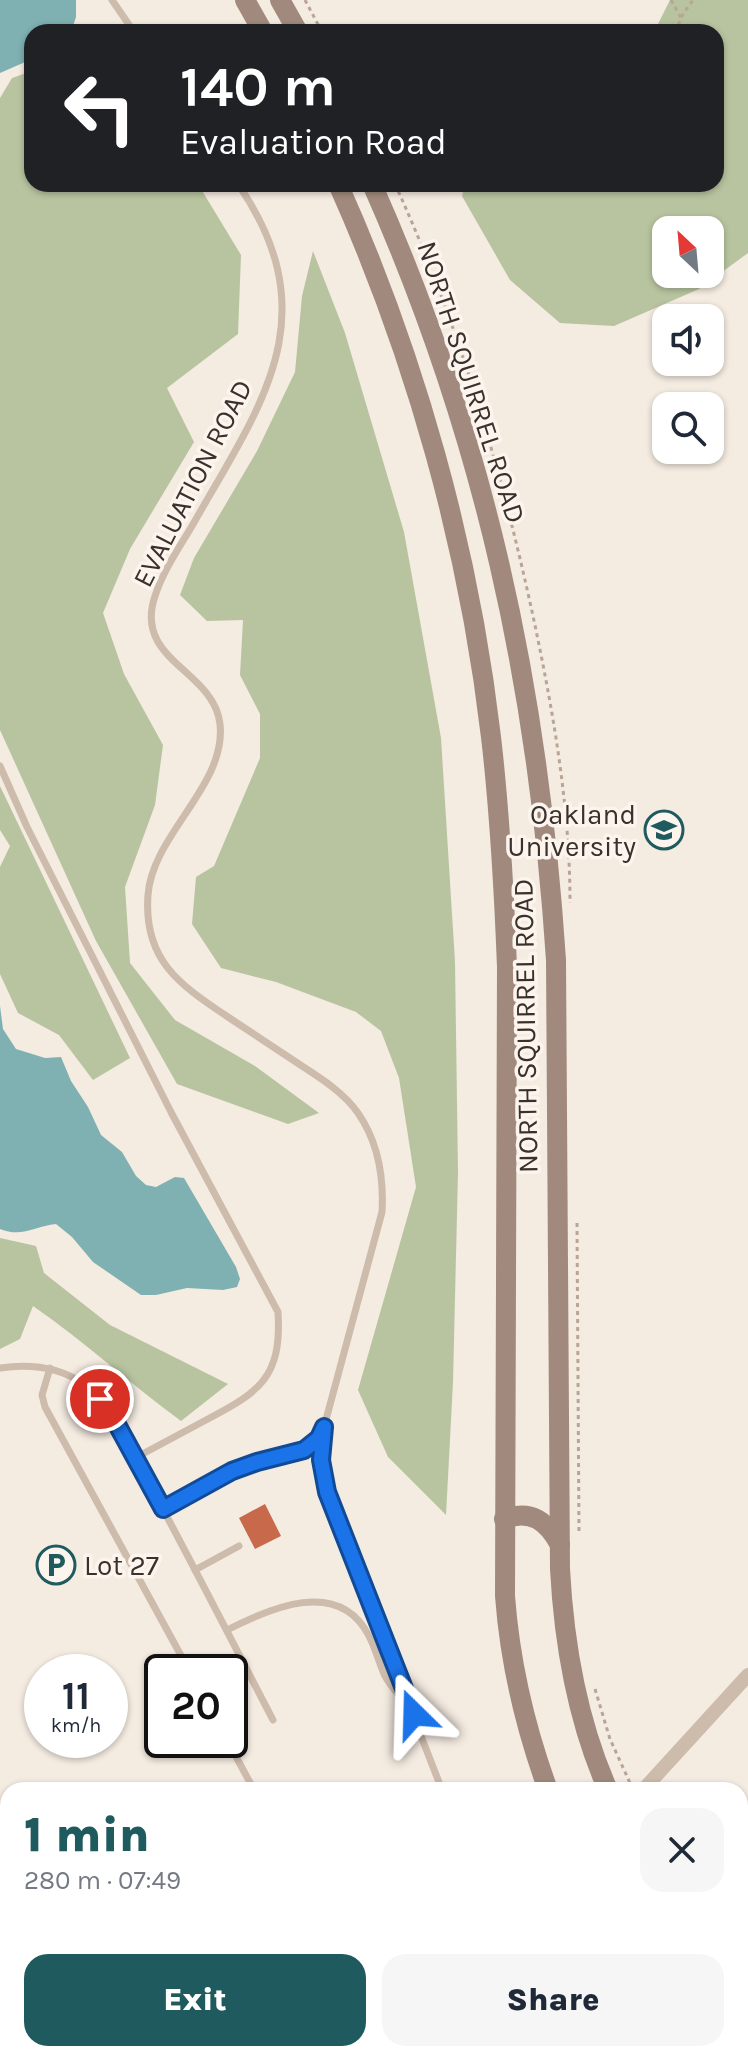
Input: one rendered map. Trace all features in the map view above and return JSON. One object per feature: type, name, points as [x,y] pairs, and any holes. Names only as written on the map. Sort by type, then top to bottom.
[{"type":"main road","points":[[245,0],[258,24]]},
{"type":"main road","points":[[280,0],[294,24]]},
{"type":"main road","name":"NORTH SQUIRREL ROAD","points":[[341,192],[404,355],[432,445],[466,586],[491,736],[504,886],[507,967],[505,1596],[521,1705],[545,1782]]},
{"type":"main road","name":"NORTH SQUIRREL ROAD","points":[[375,192],[424,310],[469,446],[506,587],[535,739],[550,874],[556,972],[563,1620],[590,1746],[605,1782]]},
{"type":"main road","points":[[504,1519],[518,1515],[534,1516],[548,1527],[560,1545]]},
{"type":"street","points":[[650,1782],[748,1675]]},
{"type":"lane","points":[[112,0],[128,24]]},
{"type":"lane","name":"EVALUATION ROAD","points":[[243,192],[261,220],[281,287],[282,322],[278,355],[268,389],[155,596],[153,628],[160,645],[167,657],[205,689],[220,721],[221,741],[211,768],[158,862],[148,893],[149,926],[159,957],[180,983],[329,1085],[357,1112],[375,1145],[383,1178],[382,1212],[324,1427],[321,1460],[327,1492],[439,1782]]},
{"type":"lane","points":[[0,766],[27,827],[165,1101],[278,1312],[280,1337],[274,1361],[263,1383],[247,1399],[135,1458]]},
{"type":"lane","points":[[0,1368],[22,1365],[50,1368],[81,1382],[100,1399],[163,1509],[273,1720]]},
{"type":"lane","points":[[50,1368],[42,1395],[45,1407],[180,1654]]},
{"type":"lane","points":[[163,1509],[232,1471],[304,1450],[319,1438],[324,1427]]},
{"type":"lane","points":[[195,1570],[239,1546]]},
{"type":"lane","points":[[227,1630],[289,1603],[318,1602],[343,1610],[369,1635],[386,1678],[414,1714]]},
{"type":"lane","points":[[237,1758],[250,1782]]},
{"type":"path","points":[[305,0],[318,24]]},
{"type":"path","points":[[671,0],[681,18]]},
{"type":"path","points":[[678,24],[693,0]]},
{"type":"green space","points":[[670,0],[748,0],[748,253],[724,271],[724,216],[652,216],[652,288],[700,288],[665,304],[652,304],[652,309],[614,326],[560,323],[510,280],[462,196],[463,192],[724,192],[724,24],[658,24]]},
{"type":"green space","points":[[24,74],[24,192],[203,192],[241,255],[238,334],[167,388],[194,442],[130,549],[103,613],[124,674],[163,745],[155,805],[125,887],[130,963],[175,1020],[255,1066],[319,1113],[288,1124],[177,1084],[96,941],[0,730],[0,98],[12,78]]},
{"type":"green space","points":[[313,251],[345,333],[404,532],[441,738],[455,962],[458,1172],[446,1515],[388,1457],[358,1390],[416,1187],[399,1078],[381,1031],[356,1012],[276,982],[221,968],[192,924],[196,877],[214,866],[260,758],[260,714],[240,675],[243,620],[207,621],[180,595],[194,558],[257,451],[295,372],[302,296]]},
{"type":"green space","points":[[0,786],[130,1058],[93,1080],[59,1035],[18,1013],[0,974],[0,867],[10,846],[0,830]]},
{"type":"green space","points":[[0,1238],[36,1246],[44,1273],[110,1325],[228,1384],[181,1421],[33,1306],[20,1339],[0,1349]]},
{"type":"water","points":[[0,0],[76,0],[74,24],[24,24],[24,62],[0,73]]},
{"type":"water","points":[[0,1006],[3,1029],[16,1049],[45,1058],[61,1057],[101,1135],[122,1152],[136,1176],[146,1185],[156,1187],[175,1177],[184,1178],[236,1267],[240,1279],[237,1287],[223,1290],[187,1288],[141,1295],[93,1262],[56,1224],[22,1232],[0,1229]]},
{"type":"building","points":[[265,1504],[281,1536],[255,1549],[239,1518]]},
{"type":"place","name":"Oakland University","points":[[664,830]]},
{"type":"place","name":"Lot 27","points":[[56,1565]]},
{"type":"route","points":[[100,1399],[163,1509],[232,1471],[312,1446],[324,1427],[321,1460],[327,1492],[414,1714]]}]
